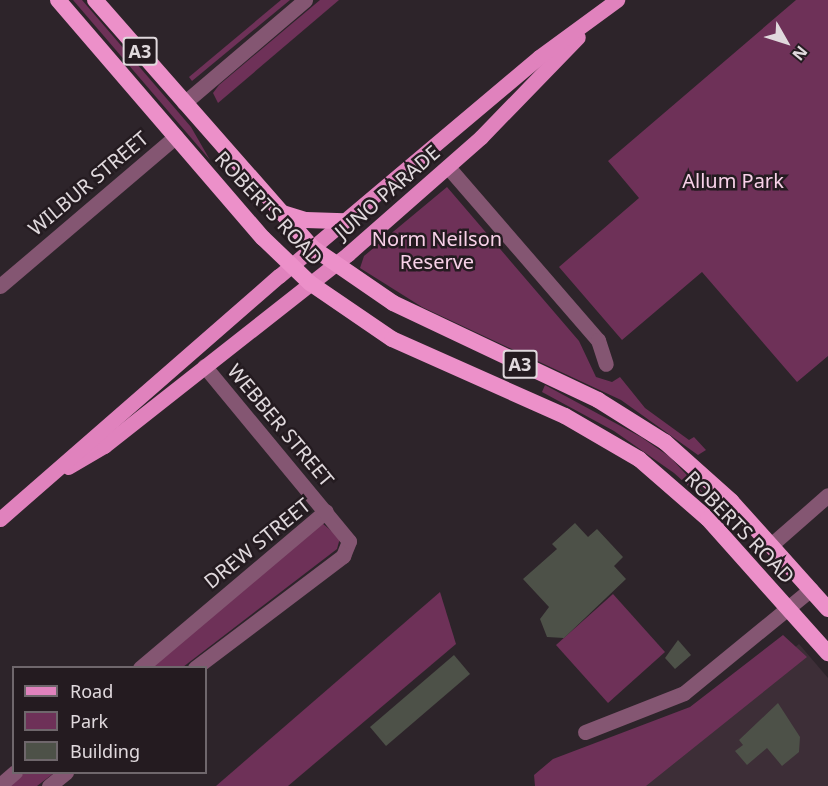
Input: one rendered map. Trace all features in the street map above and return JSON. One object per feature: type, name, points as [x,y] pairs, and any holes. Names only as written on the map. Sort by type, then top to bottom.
[{"type":"highway","name":"ROBERTS ROAD","points":[[58,0],[291,266],[310,283],[392,339],[565,416],[616,443],[694,505],[828,653]]},
{"type":"highway","name":"ROBERTS ROAD","points":[[95,0],[278,212],[313,248],[334,265],[408,312],[612,407],[701,471],[772,544],[828,609]]},
{"type":"highway","points":[[278,212],[306,220],[344,221]]},
{"type":"main road","name":"JUNO PARADE","points":[[0,519],[344,221],[539,57],[617,0]]},
{"type":"main road","name":"JUNO PARADE","points":[[43,482],[104,446],[334,265],[448,167],[552,68],[594,19]]},
{"type":"street","points":[[184,103],[305,0]]},
{"type":"street","name":"WILBUR STREET","points":[[0,286],[176,136]]},
{"type":"street","points":[[448,167],[598,340],[606,364]]},
{"type":"street","name":"WEBBER STREET","points":[[204,366],[326,511]]},
{"type":"street","points":[[772,544],[828,495]]},
{"type":"street","name":"DREW STREET","points":[[142,666],[326,511],[348,536],[347,552],[198,666]]},
{"type":"street","points":[[585,732],[684,693],[811,589]]},
{"type":"street","points":[[0,785],[13,774]]},
{"type":"street","points":[[50,786],[64,774]]},
{"type":"shaded area","points":[[799,644],[828,678],[828,786],[644,786],[687,739]]},
{"type":"green space","points":[[73,0],[82,0],[191,127],[210,160]]},
{"type":"green space","points":[[281,0],[290,0],[192,81],[189,77]]},
{"type":"green space","points":[[320,0],[339,0],[218,103],[213,93],[219,85]]},
{"type":"green space","name":"Allum Park","points":[[796,0],[828,0],[828,356],[797,382],[702,272],[622,340],[559,267],[639,198],[608,161]]},
{"type":"green space","name":"Norm Neilson Reserve","points":[[447,187],[579,341],[596,377],[612,382],[620,377],[645,408],[689,440],[694,437],[706,450],[698,455],[621,400],[422,307],[360,268],[364,256]]},
{"type":"green space","points":[[545,385],[641,437],[670,457],[709,499],[706,502],[674,473],[614,431],[542,392]]},
{"type":"green space","points":[[322,523],[340,538],[337,549],[184,666],[150,666]]},
{"type":"green space","points":[[440,592],[456,644],[288,786],[216,786]]},
{"type":"green space","points":[[613,594],[665,652],[608,703],[556,645]]},
{"type":"green space","points":[[783,635],[807,657],[646,786],[535,786],[534,775],[553,759],[690,707]]},
{"type":"green space","points":[[23,774],[53,774],[37,786],[10,786]]},
{"type":"building","points":[[575,523],[588,537],[597,529],[623,557],[614,566],[626,579],[564,638],[547,637],[540,619],[549,607],[523,579],[557,549],[552,544]]},
{"type":"building","points":[[678,640],[691,655],[675,669],[665,658]]},
{"type":"building","points":[[454,655],[470,674],[386,746],[370,727]]},
{"type":"building","points":[[778,703],[800,737],[799,752],[782,766],[767,748],[747,765],[735,751],[743,745],[739,740]]}]
